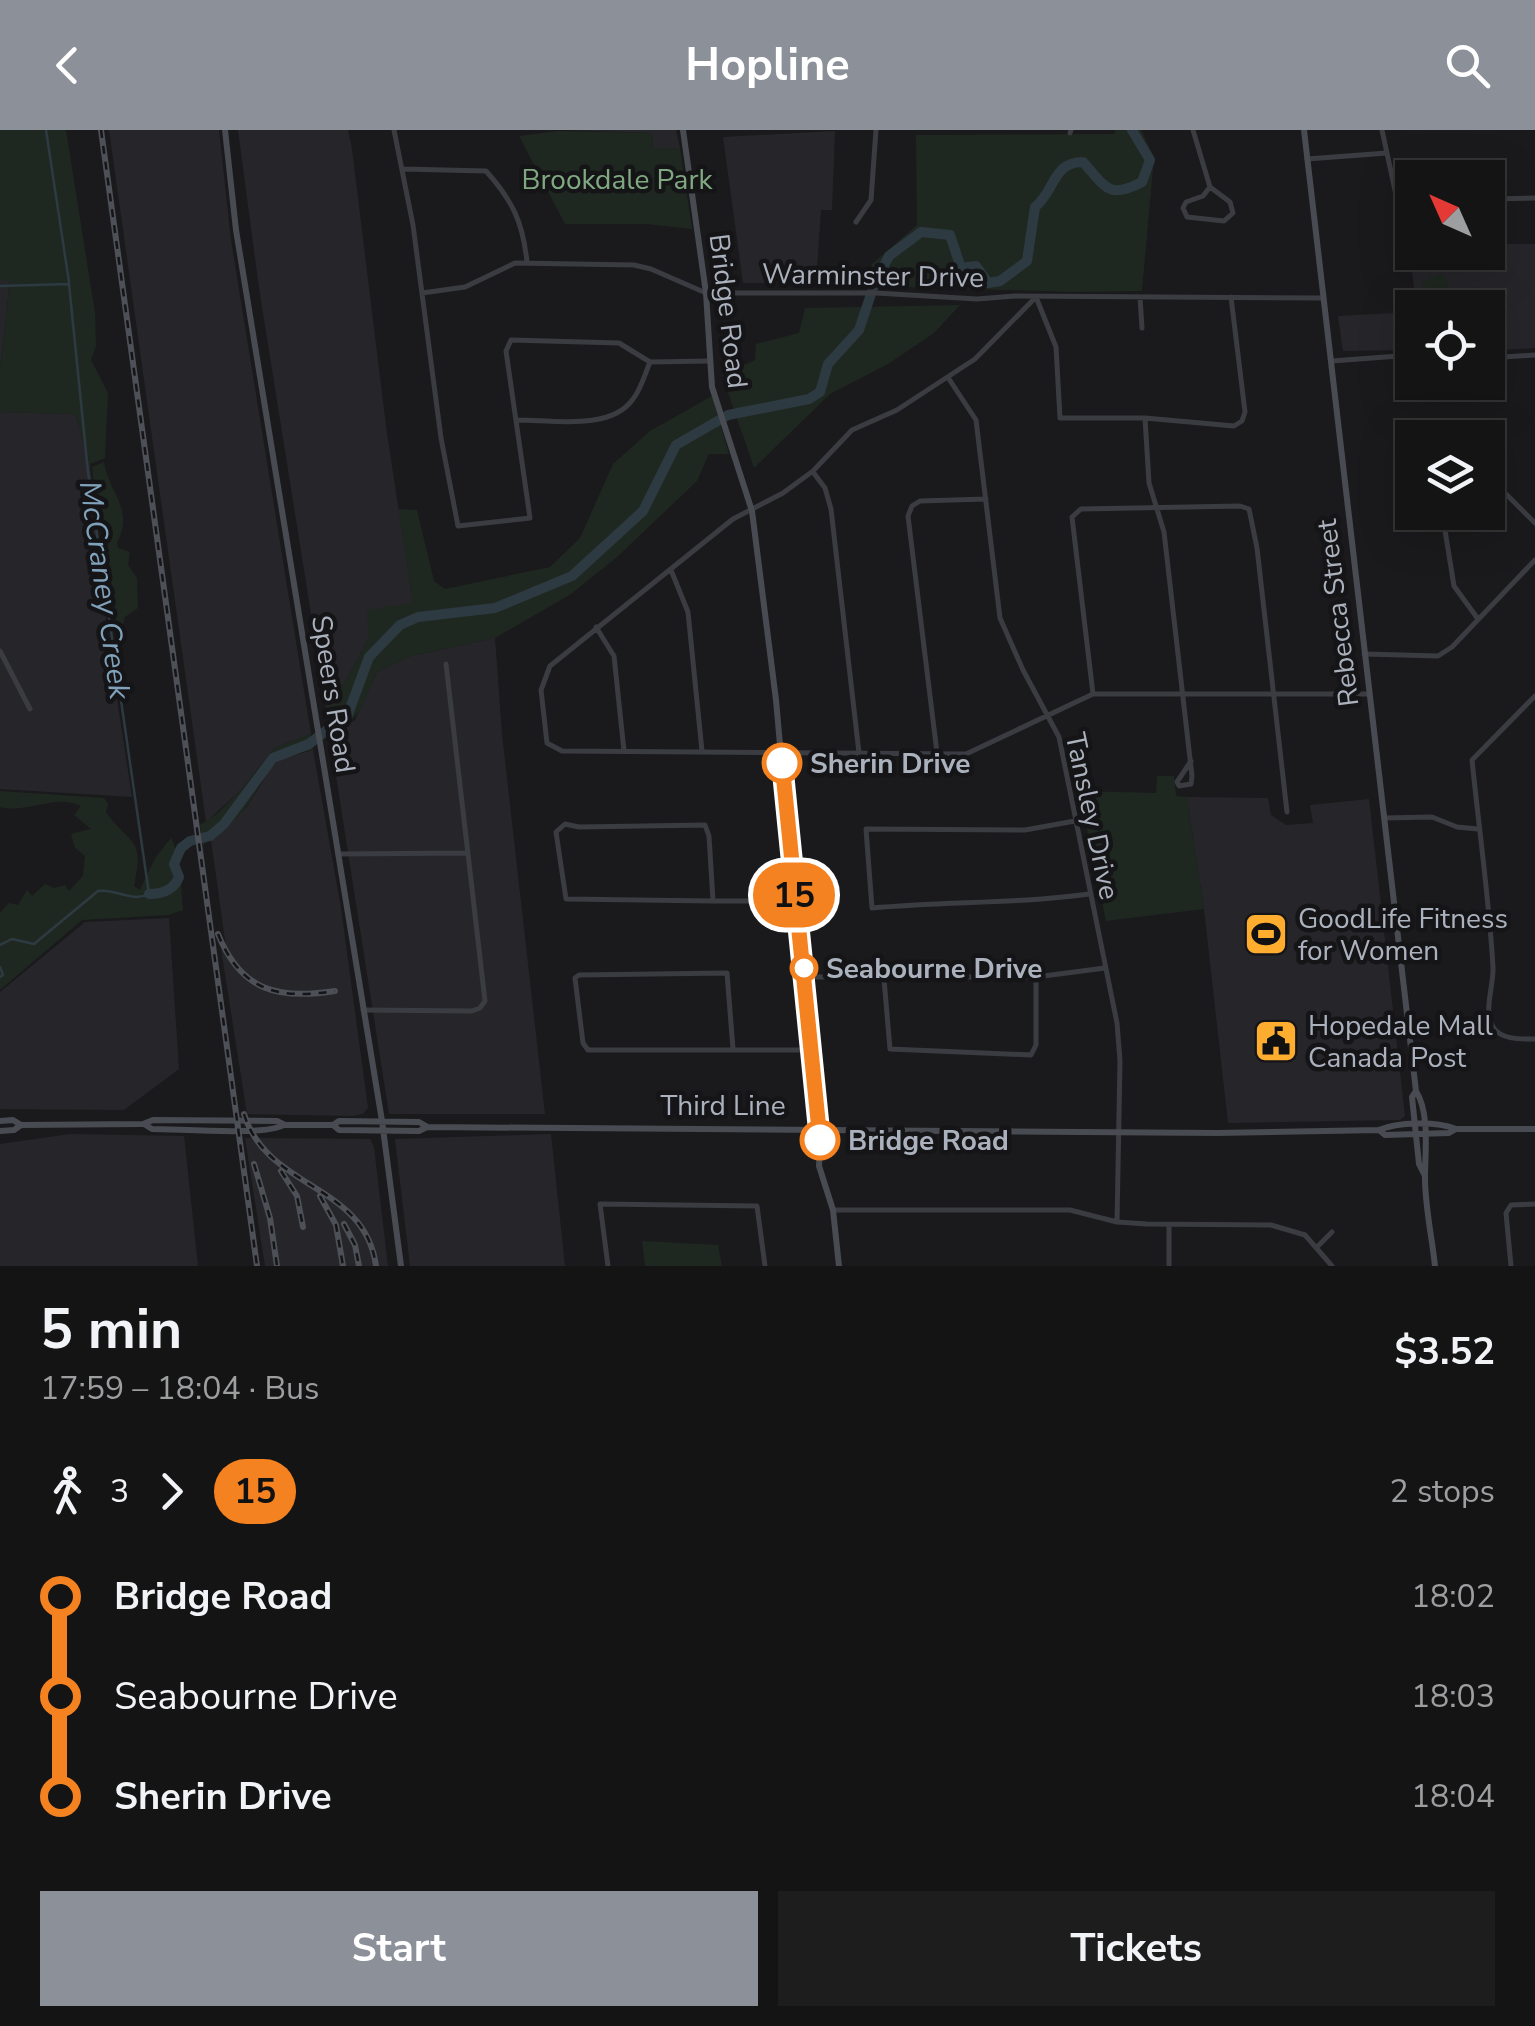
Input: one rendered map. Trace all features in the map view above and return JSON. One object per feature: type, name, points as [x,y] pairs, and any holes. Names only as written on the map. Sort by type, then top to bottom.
[{"type":"main road","name":"Speers Road","points":[[225,130],[246,290],[383,1126],[401,1266]]},
{"type":"main road","name":"Bridge Road","points":[[683,130],[706,293],[712,387],[752,511],[821,1128],[819,1166],[833,1210],[839,1266]]},
{"type":"main road","name":"Rebecca Street","points":[[1304,130],[1368,694],[1416,1091],[1420,1096],[1419,1164],[1425,1176],[1435,1266]]},
{"type":"main road","name":"Third Line","points":[[0,1121],[14,1120],[21,1125]]},
{"type":"main road","name":"Third Line","points":[[0,1131],[21,1125],[143,1124],[153,1120],[276,1121],[284,1125],[333,1125],[339,1121],[383,1126],[419,1122],[427,1127],[1378,1130],[1385,1135],[1447,1126],[1535,1129]]},
{"type":"street","points":[[394,130],[458,526],[530,518],[506,351],[511,340],[619,343],[650,362],[708,361]]},
{"type":"street","points":[[856,222],[872,200],[876,130]]},
{"type":"street","points":[[1193,130],[1210,187],[1232,205],[1232,216],[1224,221],[1187,218],[1183,208],[1186,202],[1204,196],[1210,187]]},
{"type":"street","points":[[1382,130],[1395,191]]},
{"type":"street","points":[[1307,159],[1386,153]]},
{"type":"street","points":[[403,169],[486,172],[524,228],[528,262]]},
{"type":"street","points":[[1505,199],[1535,198]]},
{"type":"street","name":"Warminster Drive","points":[[422,293],[466,287],[501,267],[528,262],[652,268],[706,293],[876,293],[976,299],[1324,298]]},
{"type":"street","points":[[1036,297],[1056,347],[1060,418],[1145,418],[1234,426],[1242,421],[1244,412],[1230,298]]},
{"type":"street","name":"Warminster Drive","points":[[624,751],[562,751],[547,743],[541,690],[550,666],[733,519],[813,471],[852,430],[897,410],[975,359],[1036,297]]},
{"type":"street","points":[[1140,298],[1142,328]]},
{"type":"street","points":[[1505,357],[1535,355]]},
{"type":"street","points":[[1332,360],[1395,356]]},
{"type":"street","points":[[517,420],[596,420],[617,413],[632,401],[650,362]]},
{"type":"street","name":"Tansley Drive","points":[[949,378],[976,420],[1000,618],[1022,670],[1059,737],[1116,1022],[1120,1061],[1117,1222]]},
{"type":"street","points":[[1145,418],[1149,483],[1164,532],[1190,762],[1191,784],[1179,786],[1177,782],[1190,762]]},
{"type":"street","points":[[813,471],[825,488],[831,509],[859,753]]},
{"type":"street","points":[[1505,493],[1535,523]]},
{"type":"street","points":[[937,752],[908,516],[912,506],[920,501],[986,499]]},
{"type":"street","points":[[1093,694],[1072,516],[1080,509],[1249,509],[1288,812]]},
{"type":"street","points":[[1445,530],[1454,586],[1478,619]]},
{"type":"street","points":[[1364,654],[1438,656],[1452,647],[1535,560]]},
{"type":"street","points":[[671,570],[688,612],[702,751]]},
{"type":"street","points":[[596,627],[614,656],[624,751],[966,754],[1093,694],[1368,694]]},
{"type":"street","points":[[0,650],[30,708]]},
{"type":"street","points":[[363,1010],[472,1011],[485,1001],[446,664]]},
{"type":"street","points":[[1535,696],[1472,760],[1494,980],[1491,1025],[1514,1039],[1535,1039]]},
{"type":"street","points":[[1384,818],[1432,817],[1457,828],[1478,828]]},
{"type":"street","points":[[1075,821],[1025,830],[866,829],[872,908],[939,902],[1026,902],[1090,894]]},
{"type":"street","points":[[713,901],[705,825],[564,824],[556,832],[566,900],[713,901],[794,901]]},
{"type":"street","points":[[338,854],[466,852]]},
{"type":"street","points":[[805,977],[1036,977],[1105,968]]},
{"type":"street","points":[[733,1048],[727,973],[576,978],[583,1043],[588,1050],[812,1050]]},
{"type":"street","points":[[884,979],[890,1049],[1031,1054],[1036,1045],[1036,977]]},
{"type":"street","points":[[608,1266],[600,1204],[758,1206],[764,1266]]},
{"type":"street","points":[[1510,1266],[1506,1213],[1511,1205],[1535,1204]]},
{"type":"street","points":[[833,1210],[1070,1210],[1117,1222],[1271,1225],[1305,1234],[1332,1266]]},
{"type":"street","points":[[1169,1225],[1169,1266]]},
{"type":"street","points":[[1318,1246],[1332,1232]]},
{"type":"shaded area","points":[[109,130],[219,130],[231,240],[311,734],[274,748],[242,789],[206,822]]},
{"type":"shaded area","points":[[238,130],[348,130],[352,149],[387,434],[413,603],[368,640],[327,714],[259,288]]},
{"type":"shaded area","points":[[563,130],[676,130],[680,148],[653,148],[652,133]]},
{"type":"shaded area","points":[[835,131],[832,210],[821,210],[816,283],[743,283],[723,137]]},
{"type":"shaded area","points":[[1505,244],[1535,244],[1535,348],[1505,350],[1505,290],[1414,290],[1412,270],[1505,270]]},
{"type":"shaded area","points":[[0,280],[10,280],[0,370]]},
{"type":"shaded area","points":[[1395,313],[1395,350],[1343,351],[1338,316]]},
{"type":"shaded area","points":[[0,412],[75,414],[90,464],[109,647],[132,797],[0,789]]},
{"type":"shaded area","points":[[495,638],[502,734],[545,1114],[389,1114],[329,731],[355,720],[377,672],[411,656]]},
{"type":"shaded area","points":[[313,750],[341,908],[368,1108],[363,1114],[352,1116],[247,1114],[221,949],[226,947],[211,840],[247,807],[270,769],[281,759]]},
{"type":"shaded area","points":[[1187,797],[1268,798],[1271,815],[1286,825],[1313,823],[1310,805],[1369,799],[1405,1116],[1400,1120],[1228,1123]]},
{"type":"shaded area","points":[[169,918],[179,1069],[124,1110],[0,1109],[0,992],[85,922]]},
{"type":"shaded area","points":[[70,1134],[184,1136],[198,1266],[0,1266],[0,1144]]},
{"type":"shaded area","points":[[551,1134],[565,1266],[410,1266],[395,1139]]},
{"type":"shaded area","points":[[245,1138],[370,1139],[388,1266],[265,1266]]},
{"type":"green space","points":[[0,130],[66,130],[95,313],[96,346],[91,360],[108,393],[105,458],[90,464],[75,414],[0,412],[0,370],[10,281],[0,280]]},
{"type":"green space","points":[[1116,130],[1141,130],[1154,157],[1142,291],[864,286],[872,264],[917,225],[916,135],[1114,134]]},
{"type":"green space","name":"Brookdale Park","points":[[558,131],[652,133],[653,148],[680,148],[692,229],[647,224],[565,224],[519,136]]},
{"type":"green space","points":[[1443,273],[1450,290],[1424,290],[1421,282]]},
{"type":"green space","points":[[960,305],[934,333],[888,364],[830,394],[754,468],[722,375],[755,360],[756,344],[799,333],[805,308]]},
{"type":"green space","points":[[712,396],[729,454],[709,454],[697,481],[617,557],[571,594],[495,638],[411,656],[377,672],[355,716],[329,731],[327,714],[368,640],[367,610],[413,603],[398,509],[417,510],[434,581],[445,589],[550,567],[580,538],[613,464],[650,431]]},
{"type":"green space","points":[[104,462],[122,510],[118,548],[130,552],[128,565],[137,578],[138,608],[125,617],[121,632],[117,629],[92,467]]},
{"type":"green space","points":[[311,734],[313,750],[276,763],[240,815],[203,845],[200,825],[242,789],[274,748]]},
{"type":"green space","points":[[1157,776],[1174,776],[1176,796],[1187,797],[1204,909],[1106,921],[1079,791],[1156,793]]},
{"type":"green space","points":[[0,791],[104,798],[108,804],[106,812],[136,850],[134,886],[140,890],[155,858],[171,838],[179,864],[183,910],[168,915],[82,920],[0,990],[0,913],[9,903],[18,905],[27,890],[32,896],[45,884],[54,888],[65,885],[69,891],[83,876],[85,856],[75,848],[71,834],[91,829],[74,815],[81,806],[62,802],[0,807]]},
{"type":"green space","points":[[642,1241],[718,1245],[722,1266],[645,1266]]},
{"type":"waterway","name":"McCraney Creek","points":[[46,130],[69,282]]},
{"type":"waterway","points":[[149,894],[174,885],[179,877],[174,864],[181,848],[190,841],[210,836],[224,824],[273,758],[309,744],[348,714],[369,657],[400,625],[418,617],[495,608],[572,576],[643,511],[676,445],[728,415],[809,399],[820,392],[828,364],[859,330],[874,285],[889,256],[921,232],[950,235],[961,268],[976,266],[988,283],[1000,281],[1027,261],[1035,207],[1065,167],[1083,162],[1114,190],[1142,182],[1150,160],[1132,130]]},
{"type":"waterway","name":"McCraney Creek","points":[[0,286],[69,284],[88,472],[149,894],[136,897],[98,891],[34,944],[12,939],[0,945]]},
{"type":"waterway","points":[[0,967],[0,977]]},
{"type":"railway","points":[[101,130],[257,1266]]},
{"type":"railway","points":[[218,934],[238,968],[264,987],[296,994],[335,991]]},
{"type":"railway","points":[[244,1114],[256,1139],[273,1158],[354,1218],[368,1239],[376,1266]]},
{"type":"railway","points":[[254,1164],[270,1218],[277,1266]]},
{"type":"railway","points":[[281,1171],[297,1196],[303,1227]]},
{"type":"railway","points":[[320,1196],[336,1225],[343,1266]]},
{"type":"railway","points":[[344,1224],[355,1245],[359,1266]]},
{"type":"bus line","name":"15","points":[[782,763],[820,1140]]},
{"type":"place","name":"Sherin Drive","points":[[782,763]]},
{"type":"place","name":"GoodLife Fitness for Women","points":[[1266,934]]},
{"type":"place","name":"Seabourne Drive","points":[[804,968]]},
{"type":"place","name":"Hopedale Mall Canada Post","points":[[1276,1041]]},
{"type":"place","name":"Bridge Road","points":[[820,1140]]}]
